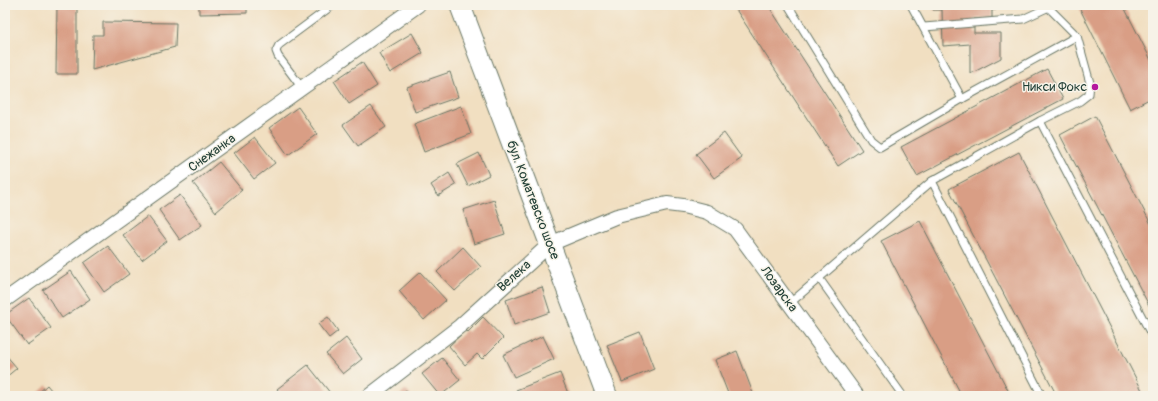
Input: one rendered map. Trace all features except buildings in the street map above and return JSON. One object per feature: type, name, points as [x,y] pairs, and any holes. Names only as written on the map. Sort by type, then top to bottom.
[{"type":"main road","name":"бул. Коматевско шосе","points":[[460,5],[606,396]]},
{"type":"street","name":"Снежанка","points":[[5,300],[418,5]]},
{"type":"street","name":"Велека","points":[[370,396],[460,326],[550,244],[617,216],[667,204],[683,206]]},
{"type":"street","name":"Лозарска","points":[[683,206],[707,212],[735,229],[857,396]]},
{"type":"lane","points":[[302,88],[278,56],[276,51],[279,45],[333,5]]},
{"type":"lane","points":[[788,5],[872,140],[880,147],[962,99],[1077,36]]},
{"type":"lane","points":[[912,5],[962,99]]},
{"type":"lane","points":[[789,304],[932,181],[1040,121],[1080,102],[1088,94],[1090,82],[1077,36],[1047,6],[1023,19],[924,27]]},
{"type":"lane","points":[[1040,121],[1153,338]]},
{"type":"lane","points":[[932,181],[1042,396]]},
{"type":"lane","points":[[819,278],[903,396]]},
{"type":"place","name":"Никси Фокс","points":[[1095,87]]}]
